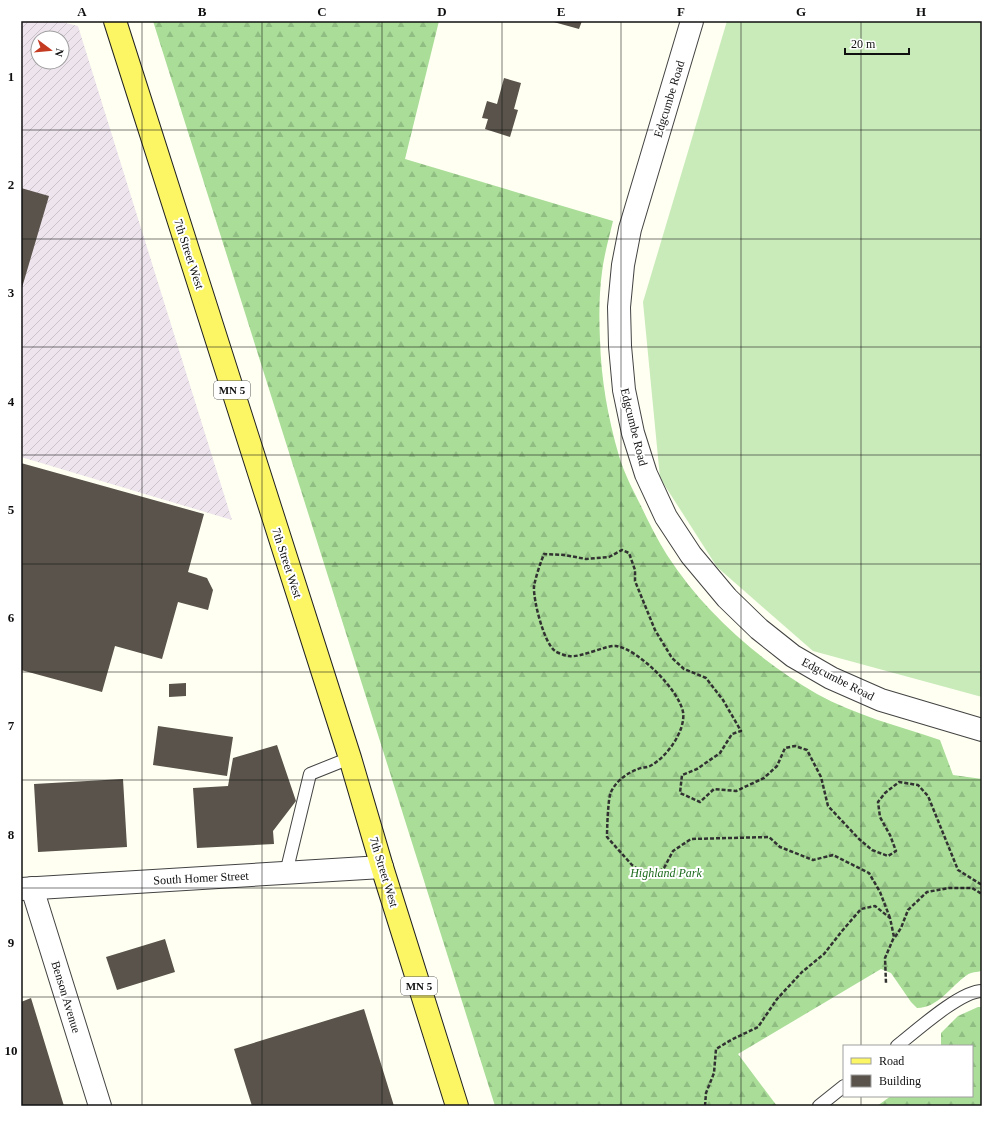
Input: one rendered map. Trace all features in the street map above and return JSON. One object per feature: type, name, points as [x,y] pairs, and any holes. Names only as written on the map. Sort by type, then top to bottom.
[{"type":"main road","name":"7th Street West","points":[[115,21],[350,758],[382,867],[457,1106]]},
{"type":"street","name":"Edgcumbe Road","points":[[692,21],[630,229],[623,265],[619,307],[620,346],[624,390],[633,433],[646,474],[666,517],[691,555],[727,598],[759,629],[793,656],[831,678],[881,700],[982,730]]},
{"type":"street","name":"South Homer Street","points":[[26,888],[382,867]]},
{"type":"street","name":"Benson Avenue","points":[[26,888],[100,1106]]},
{"type":"lane","points":[[286,873],[310,774],[350,758]]},
{"type":"lane","points":[[898,1045],[944,1009],[964,996],[982,991]]},
{"type":"lane","points":[[818,1106],[843,1087]]},
{"type":"path","points":[[894,937],[890,918],[880,892],[870,873],[833,855],[813,860],[780,847],[769,837],[691,839],[673,851],[664,868],[650,878],[632,865],[607,837],[610,792],[624,776],[639,768],[649,766],[668,752],[680,733],[683,713],[678,699],[658,674],[653,668],[633,652],[616,646],[569,656],[555,651],[548,641],[536,604],[534,586],[544,554],[565,555],[586,559],[609,557],[622,550],[629,553],[635,570],[635,581],[655,630],[672,658],[684,669],[706,678],[724,700],[741,732],[732,734],[720,752],[697,769],[682,775],[680,793],[700,802],[714,789],[736,791],[764,778],[777,766],[785,748],[795,746],[806,750],[821,777],[828,806],[859,839],[872,850],[888,856],[896,851],[890,835],[880,817],[878,802],[899,782],[918,785],[928,796],[958,870],[982,885]]},
{"type":"path","points":[[886,983],[885,958],[894,937],[901,928],[908,910],[927,892],[949,888],[972,888],[982,894]]},
{"type":"path","points":[[705,1106],[706,1093],[714,1073],[716,1049],[758,1027],[777,999],[802,972],[824,954],[861,909],[874,906],[890,918]]},
{"type":"shaded area","points":[[21,21],[58,21],[78,26],[232,520],[21,457]]},
{"type":"green space","name":"Highland Park","points":[[153,21],[439,21],[405,159],[613,221],[604,259],[600,289],[599,323],[602,369],[608,413],[619,456],[626,475],[647,519],[667,555],[698,596],[715,615],[753,650],[795,681],[831,701],[877,720],[940,740],[953,775],[982,779],[982,971],[969,974],[938,1000],[925,1007],[917,1008],[911,1002],[891,973],[881,969],[738,1054],[777,1106],[495,1106]]},
{"type":"green space","points":[[727,21],[982,21],[982,697],[813,651],[717,567],[660,478],[643,302]]},
{"type":"green space","points":[[978,1007],[982,1007],[982,1106],[877,1106],[890,1097],[973,1097],[973,1045],[941,1045],[941,1033],[958,1016]]},
{"type":"building","points":[[550,21],[582,21],[579,29]]},
{"type":"building","points":[[504,78],[521,83],[514,109],[518,110],[510,137],[485,129],[488,119],[482,118],[487,101],[497,104]]},
{"type":"building","points":[[21,188],[49,196],[21,291]]},
{"type":"building","points":[[21,463],[204,514],[188,572],[207,578],[213,590],[208,610],[178,602],[162,659],[115,646],[102,692],[21,670]]},
{"type":"building","points":[[186,683],[186,696],[169,697],[169,684]]},
{"type":"building","points":[[158,726],[233,737],[227,776],[153,765]]},
{"type":"building","points":[[277,745],[296,801],[273,831],[274,844],[197,848],[193,788],[228,786],[233,758]]},
{"type":"building","points":[[123,779],[127,847],[38,852],[34,784]]},
{"type":"building","points":[[165,939],[175,972],[117,990],[106,957]]},
{"type":"building","points":[[31,998],[64,1106],[21,1106],[21,1002]]},
{"type":"building","points":[[364,1009],[394,1106],[252,1106],[234,1049]]}]
